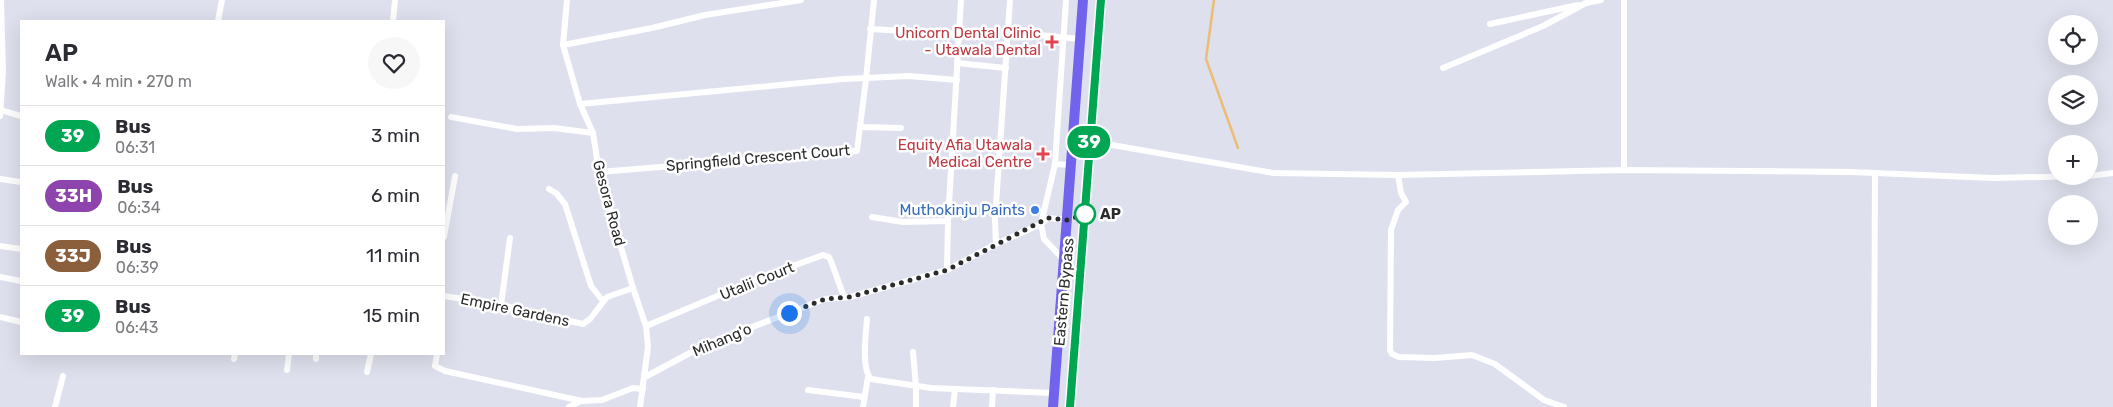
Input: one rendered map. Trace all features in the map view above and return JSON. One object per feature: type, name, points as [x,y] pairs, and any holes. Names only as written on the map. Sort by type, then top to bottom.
[{"type":"main road","name":"Eastern Bypass","points":[[1053,407],[1083,0]]},
{"type":"main road","name":"Eastern Bypass","points":[[1070,407],[1101,0]]},
{"type":"street","points":[[1,0],[2,71],[0,112],[20,116]]},
{"type":"street","points":[[218,20],[222,0]]},
{"type":"street","points":[[393,20],[395,0]]},
{"type":"street","name":"Gesora Road","points":[[567,0],[564,45],[580,104],[593,133],[599,172],[646,326],[648,347],[640,407]]},
{"type":"street","points":[[564,45],[652,28],[705,15],[800,0]]},
{"type":"street","name":"Springfield Crescent Court","points":[[599,172],[854,152],[858,148],[874,0]]},
{"type":"street","points":[[947,270],[948,221],[961,0]]},
{"type":"street","points":[[996,244],[995,219],[1010,0]]},
{"type":"street","points":[[1064,260],[1044,239],[1041,224],[1055,164],[1066,0]]},
{"type":"street","points":[[1490,24],[1601,0]]},
{"type":"street","points":[[1624,0],[1624,170]]},
{"type":"street","points":[[1443,68],[1543,26],[1586,3]]},
{"type":"street","points":[[870,29],[959,34]]},
{"type":"street","points":[[1009,32],[1080,39]]},
{"type":"street","points":[[957,62],[1006,68]]},
{"type":"street","points":[[580,104],[843,79],[909,76],[957,80]]},
{"type":"street","points":[[451,117],[517,129],[554,128],[593,133]]},
{"type":"street","points":[[860,127],[901,128]]},
{"type":"street","points":[[1089,142],[1273,174],[1398,175],[1624,170],[1876,173],[1993,178],[2048,177]]},
{"type":"street","points":[[1055,164],[1071,165]]},
{"type":"street","points":[[1874,407],[1876,173]]},
{"type":"street","points":[[2098,175],[2113,173]]},
{"type":"street","points":[[1398,175],[1401,193],[1406,202],[1398,210],[1392,230],[1390,350],[1392,354],[1399,358],[1472,355],[1495,364],[1544,400],[1564,407]]},
{"type":"street","points":[[445,231],[455,176]]},
{"type":"street","points":[[0,179],[20,182]]},
{"type":"street","points":[[549,189],[556,193],[565,204],[591,286],[603,300],[633,288]]},
{"type":"street","points":[[872,218],[903,222],[948,221]]},
{"type":"street","name":"Mihang'o","points":[[645,377],[703,346],[825,299],[844,297],[947,270],[996,244],[1041,224],[1048,218],[1067,220]]},
{"type":"street","points":[[501,305],[510,238]]},
{"type":"street","points":[[0,246],[20,249]]},
{"type":"street","name":"Utalii Court","points":[[646,326],[760,278],[823,255],[829,256],[844,297]]},
{"type":"street","points":[[0,276],[20,281]]},
{"type":"street","name":"Empire Gardens","points":[[445,296],[501,305],[583,324],[590,319],[603,300]]},
{"type":"street","points":[[0,318],[20,322]]},
{"type":"street","points":[[863,407],[868,377],[865,347],[867,319]]},
{"type":"street","points":[[913,352],[916,407]]},
{"type":"street","points":[[287,370],[290,355]]},
{"type":"street","points":[[368,372],[371,355]]},
{"type":"street","points":[[437,355],[434,366],[445,371],[582,401],[602,400],[633,388],[643,388]]},
{"type":"street","points":[[55,407],[63,376]]},
{"type":"street","points":[[868,377],[876,381],[916,387],[1054,393]]},
{"type":"street","points":[[953,407],[955,389]]},
{"type":"street","points":[[808,390],[864,398]]},
{"type":"street","points":[[992,407],[993,390]]},
{"type":"street","points":[[569,407],[582,401]]},
{"type":"waterway","points":[[1214,0],[1206,59],[1238,148]]},
{"type":"bus line","name":"39","points":[[1070,407],[1101,0]]},
{"type":"place","name":"Unicorn Dental Clinic - Utawala Dental","points":[[1052,42]]},
{"type":"place","name":"Equity Afia Utawala Medical Centre","points":[[1043,154]]},
{"type":"place","name":"Muthokinju Paints","points":[[1035,210]]},
{"type":"place","name":"AP","points":[[1085,214]]},
{"type":"route","points":[[789,313],[825,299],[850,297],[947,270],[996,244],[1041,224],[1048,218],[1067,220],[1085,214]]}]
